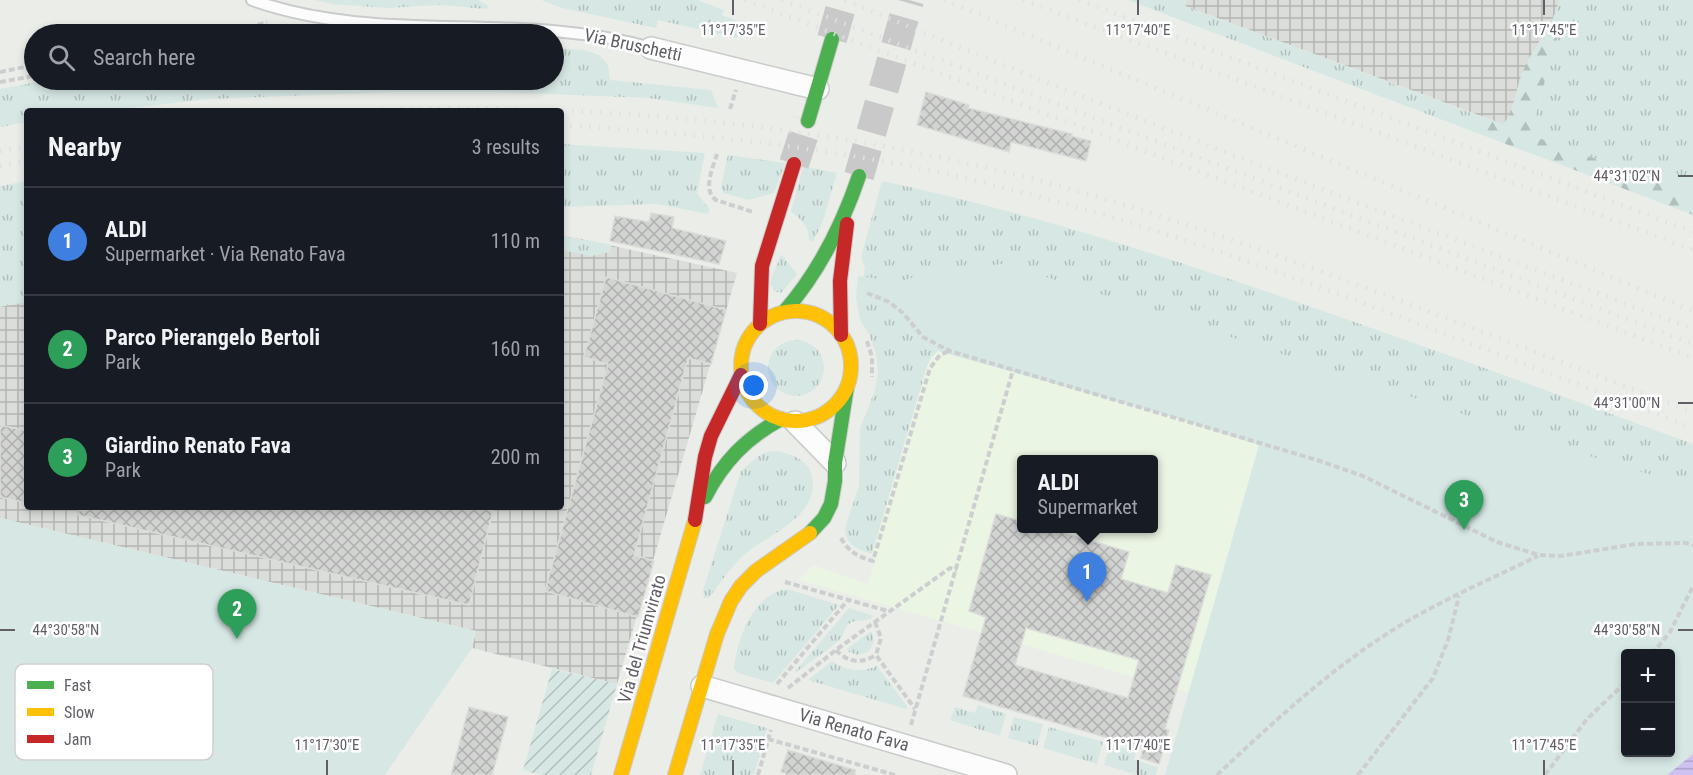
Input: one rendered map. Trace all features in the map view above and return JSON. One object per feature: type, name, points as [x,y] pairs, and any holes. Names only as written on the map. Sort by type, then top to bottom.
[{"type":"main road","points":[[808,121],[831,39]]},
{"type":"main road","points":[[760,324],[762,266],[794,164]]},
{"type":"main road","points":[[675,775],[723,616],[741,586],[756,571],[814,530],[824,518],[833,495],[835,463],[851,367],[850,356],[842,335],[840,281],[850,205],[859,176]]},
{"type":"main road","points":[[784,312],[806,286],[850,205]]},
{"type":"main road","points":[[842,335],[833,325],[810,313],[784,312],[760,324],[745,344],[740,365],[744,386],[755,404],[771,416],[788,420],[809,420],[822,415],[834,407],[847,387]]},
{"type":"main road","name":"Via del Triumvirato","points":[[698,513],[705,457],[711,436],[741,375]]},
{"type":"main road","name":"Via del Triumvirato","points":[[621,775],[698,513],[716,475],[732,455],[750,437],[788,420]]},
{"type":"street","name":"Via Bruschetti","points":[[651,48],[818,89]]},
{"type":"street","points":[[788,420],[835,463]]},
{"type":"street","name":"Via Renato Fava","points":[[702,686],[779,700],[905,745],[1006,775]]},
{"type":"lane","name":"Via Bruschetti","points":[[252,0],[281,10],[371,24]]},
{"type":"lane","name":"Via Bruschetti","points":[[564,32],[612,38],[651,48]]},
{"type":"path","points":[[262,24],[270,21],[281,10]]},
{"type":"path","points":[[0,72],[24,67]]},
{"type":"path","points":[[0,82],[24,78]]},
{"type":"path","points":[[730,109],[736,90]]},
{"type":"path","points":[[717,154],[708,190],[711,197],[760,215]]},
{"type":"path","points":[[862,292],[889,302],[903,313],[923,337],[950,351],[1317,460],[1363,476],[1497,542],[1539,555],[1561,556],[1636,544],[1686,543],[1693,545]]},
{"type":"path","points":[[873,561],[930,368],[940,355],[950,351]]},
{"type":"path","points":[[768,739],[896,775],[1014,370]]},
{"type":"path","points":[[1217,775],[1289,707],[1357,654],[1419,615],[1539,555]]},
{"type":"path","points":[[759,775],[779,700],[836,650],[888,611],[950,568],[957,570]]},
{"type":"path","points":[[781,582],[888,611]]},
{"type":"path","points":[[1656,649],[1670,632],[1693,586]]},
{"type":"path","points":[[1358,775],[1433,678],[1448,640],[1459,596]]},
{"type":"path","points":[[779,700],[772,689],[848,600]]},
{"type":"path","points":[[875,622],[881,638],[876,656]]},
{"type":"path","points":[[836,650],[843,658],[851,661],[861,662],[876,656]]},
{"type":"path","points":[[876,656],[915,709]]},
{"type":"path","points":[[1545,775],[1587,719],[1621,687]]},
{"type":"shaded area","points":[[1187,0],[1560,0],[1513,128],[1185,6]]},
{"type":"shaded area","points":[[564,236],[737,273],[617,684],[472,648],[476,631],[0,518],[0,283],[24,278],[24,510],[564,510]]},
{"type":"shaded area","points":[[919,342],[941,352],[1169,416],[1259,445],[1190,693],[799,580],[813,565],[868,584],[875,555],[864,551]]},
{"type":"shaded area","points":[[1693,754],[1693,775],[1667,775]]},
{"type":"green space","points":[[314,0],[478,0],[489,6],[486,9],[440,5],[386,8],[332,4]]},
{"type":"green space","points":[[541,0],[698,0],[724,10],[722,15],[743,23],[737,38],[658,20],[656,28],[562,8]]},
{"type":"green space","points":[[1128,0],[1187,0],[1185,6],[1482,117],[1470,120],[1469,130]]},
{"type":"green space","points":[[1560,0],[1693,0],[1693,194],[1536,137],[1536,113],[1556,39],[1555,28],[1551,24]]},
{"type":"green space","points":[[1551,24],[1555,28],[1557,39],[1536,112],[1536,137],[1693,194],[1693,215],[1469,130],[1470,120],[1482,117],[1504,124],[1512,108],[1526,64]]},
{"type":"green space","points":[[564,49],[568,49],[584,50],[598,55],[608,66],[610,80],[711,90],[718,108],[649,98],[495,92],[395,92],[208,99],[132,108],[24,108],[24,123],[0,127],[0,89],[24,84],[24,90],[564,90]]},
{"type":"green space","points":[[564,144],[705,153],[697,193],[710,210],[708,214],[657,204],[564,207]]},
{"type":"green space","points":[[728,155],[785,163],[774,193],[749,200],[723,193],[721,187]]},
{"type":"green space","points":[[803,166],[837,173],[823,221],[813,242],[809,240],[804,223],[791,212]]},
{"type":"green space","points":[[882,181],[1003,210],[1183,264],[1301,303],[1693,444],[1693,538],[862,286],[865,268],[861,257]]},
{"type":"green space","points":[[24,182],[24,303],[0,307],[0,186]]},
{"type":"green space","points":[[564,237],[612,245],[610,252],[591,256],[564,251]]},
{"type":"green space","points":[[781,254],[797,274],[781,293],[774,291],[770,283]]},
{"type":"green space","points":[[1003,264],[1092,291],[1617,465],[1693,487],[1693,754],[1667,775],[1165,775],[1259,445],[1169,416],[941,352],[919,342],[892,312],[880,303],[856,297],[858,276],[895,281],[905,280],[933,270]]},
{"type":"green space","points":[[856,297],[880,303],[892,312],[919,342],[938,351],[931,358],[927,367],[872,554],[850,543],[845,528],[859,486],[860,428],[874,393],[878,373],[876,354],[869,334],[860,320]]},
{"type":"green space","points":[[796,340],[807,342],[816,348],[822,357],[824,368],[822,379],[816,388],[807,394],[796,396],[785,394],[776,388],[770,379],[768,368],[770,357],[776,348],[785,342]]},
{"type":"green space","points":[[778,451],[795,457],[808,466],[812,477],[812,491],[808,503],[790,523],[744,555],[709,598],[704,598],[703,590],[741,471],[766,452]]},
{"type":"green space","points":[[0,518],[476,631],[472,648],[385,775],[0,775]]},
{"type":"green space","points":[[787,589],[839,605],[773,683],[738,673],[734,669],[736,657],[749,619],[765,599]]},
{"type":"green space","points":[[849,608],[874,616],[867,620],[849,623],[839,640],[793,674]]},
{"type":"green space","points":[[871,631],[873,642],[868,652],[858,655],[849,652],[847,649]]},
{"type":"green space","points":[[832,661],[854,670],[865,670],[877,666],[907,706],[906,709],[808,680]]},
{"type":"green space","points":[[552,669],[617,684],[591,775],[541,775],[523,770]]},
{"type":"green space","points":[[978,705],[1006,714],[1000,736],[950,720],[955,707],[975,713]]},
{"type":"green space","points":[[718,714],[767,728],[754,775],[700,775]]},
{"type":"green space","points":[[1014,717],[1043,724],[1037,746],[1008,738]]},
{"type":"green space","points":[[1049,727],[1103,742],[1097,764],[1043,748]]},
{"type":"green space","points":[[1110,744],[1136,752],[1134,760],[1158,767],[1156,775],[1137,775],[1104,765]]},
{"type":"building","points":[[926,92],[969,105],[968,108],[1072,134],[1071,136],[1091,141],[1086,161],[1011,142],[1009,152],[917,125]]},
{"type":"building","points":[[651,213],[674,217],[672,228],[726,241],[719,264],[610,241],[615,216],[649,222]]},
{"type":"building","points":[[606,277],[726,310],[711,364],[688,358],[634,555],[654,561],[638,617],[545,591],[608,364],[584,357]]},
{"type":"building","points":[[0,425],[24,430],[24,502],[0,497]]},
{"type":"building","points":[[79,510],[493,510],[469,605],[78,515]]},
{"type":"building","points":[[996,514],[1017,520],[1017,533],[1064,533],[1129,552],[1121,579],[1168,593],[1176,565],[1211,575],[1165,729],[1169,730],[1159,764],[1141,758],[1143,748],[963,696],[986,617],[969,611]],"holes":[[[1026,628],[1139,660],[1128,698],[1015,665]]]},
{"type":"building","points":[[469,707],[508,717],[492,775],[451,775]]},
{"type":"building","points":[[788,750],[855,770],[855,775],[785,775],[786,773],[781,772]]},
{"type":"tunnel","points":[[832,39],[843,0]]},
{"type":"tunnel","points":[[859,176],[909,0]]},
{"type":"tunnel","points":[[794,164],[808,121]]},
{"type":"railway","points":[[745,0],[1693,358]]},
{"type":"railway","points":[[782,0],[1693,344]]},
{"type":"railway","points":[[845,0],[1161,127],[1693,329]]},
{"type":"railway","points":[[944,0],[1693,311]]},
{"type":"railway","points":[[1023,0],[1693,250]]},
{"type":"railway","points":[[1079,0],[1693,232]]},
{"type":"railway","points":[[564,111],[684,119],[773,129],[861,142],[950,159],[1037,180],[1132,207],[1274,254],[1693,412]]},
{"type":"railway","points":[[564,125],[723,138],[830,152],[936,172],[1043,198],[1151,229],[1257,265],[1693,428]]},
{"type":"railway","points":[[0,151],[24,147]]},
{"type":"railway","points":[[0,166],[24,162]]},
{"type":"traffic: fast","points":[[808,121],[832,39]]},
{"type":"traffic: fast","points":[[784,312],[819,265],[845,213],[859,176]]},
{"type":"traffic: fast","points":[[810,533],[824,518],[831,504],[847,387]]},
{"type":"traffic: fast","points":[[705,497],[712,484],[737,452],[757,434],[781,419]]},
{"type":"traffic: slow","points":[[796,311],[817,315],[835,327],[847,345],[851,366],[847,387],[835,405],[817,417],[796,421],[775,417],[757,405],[745,387],[741,366],[745,345],[757,327],[775,315],[796,311]]},
{"type":"traffic: slow","points":[[621,775],[695,520]]},
{"type":"traffic: slow","points":[[675,775],[717,634],[731,601],[741,586],[756,571],[810,533]]},
{"type":"traffic: jam","points":[[760,324],[762,266],[794,164]]},
{"type":"traffic: jam","points":[[841,335],[840,281],[847,224]]},
{"type":"traffic: jam","points":[[695,520],[705,457],[711,436],[741,375]]},
{"type":"place","name":"Giardino Renato Fava","points":[[1464,530]]},
{"type":"place","name":"ALDI","points":[[1087,602]]},
{"type":"place","name":"Parco Pierangelo Bertoli","points":[[237,639]]}]
